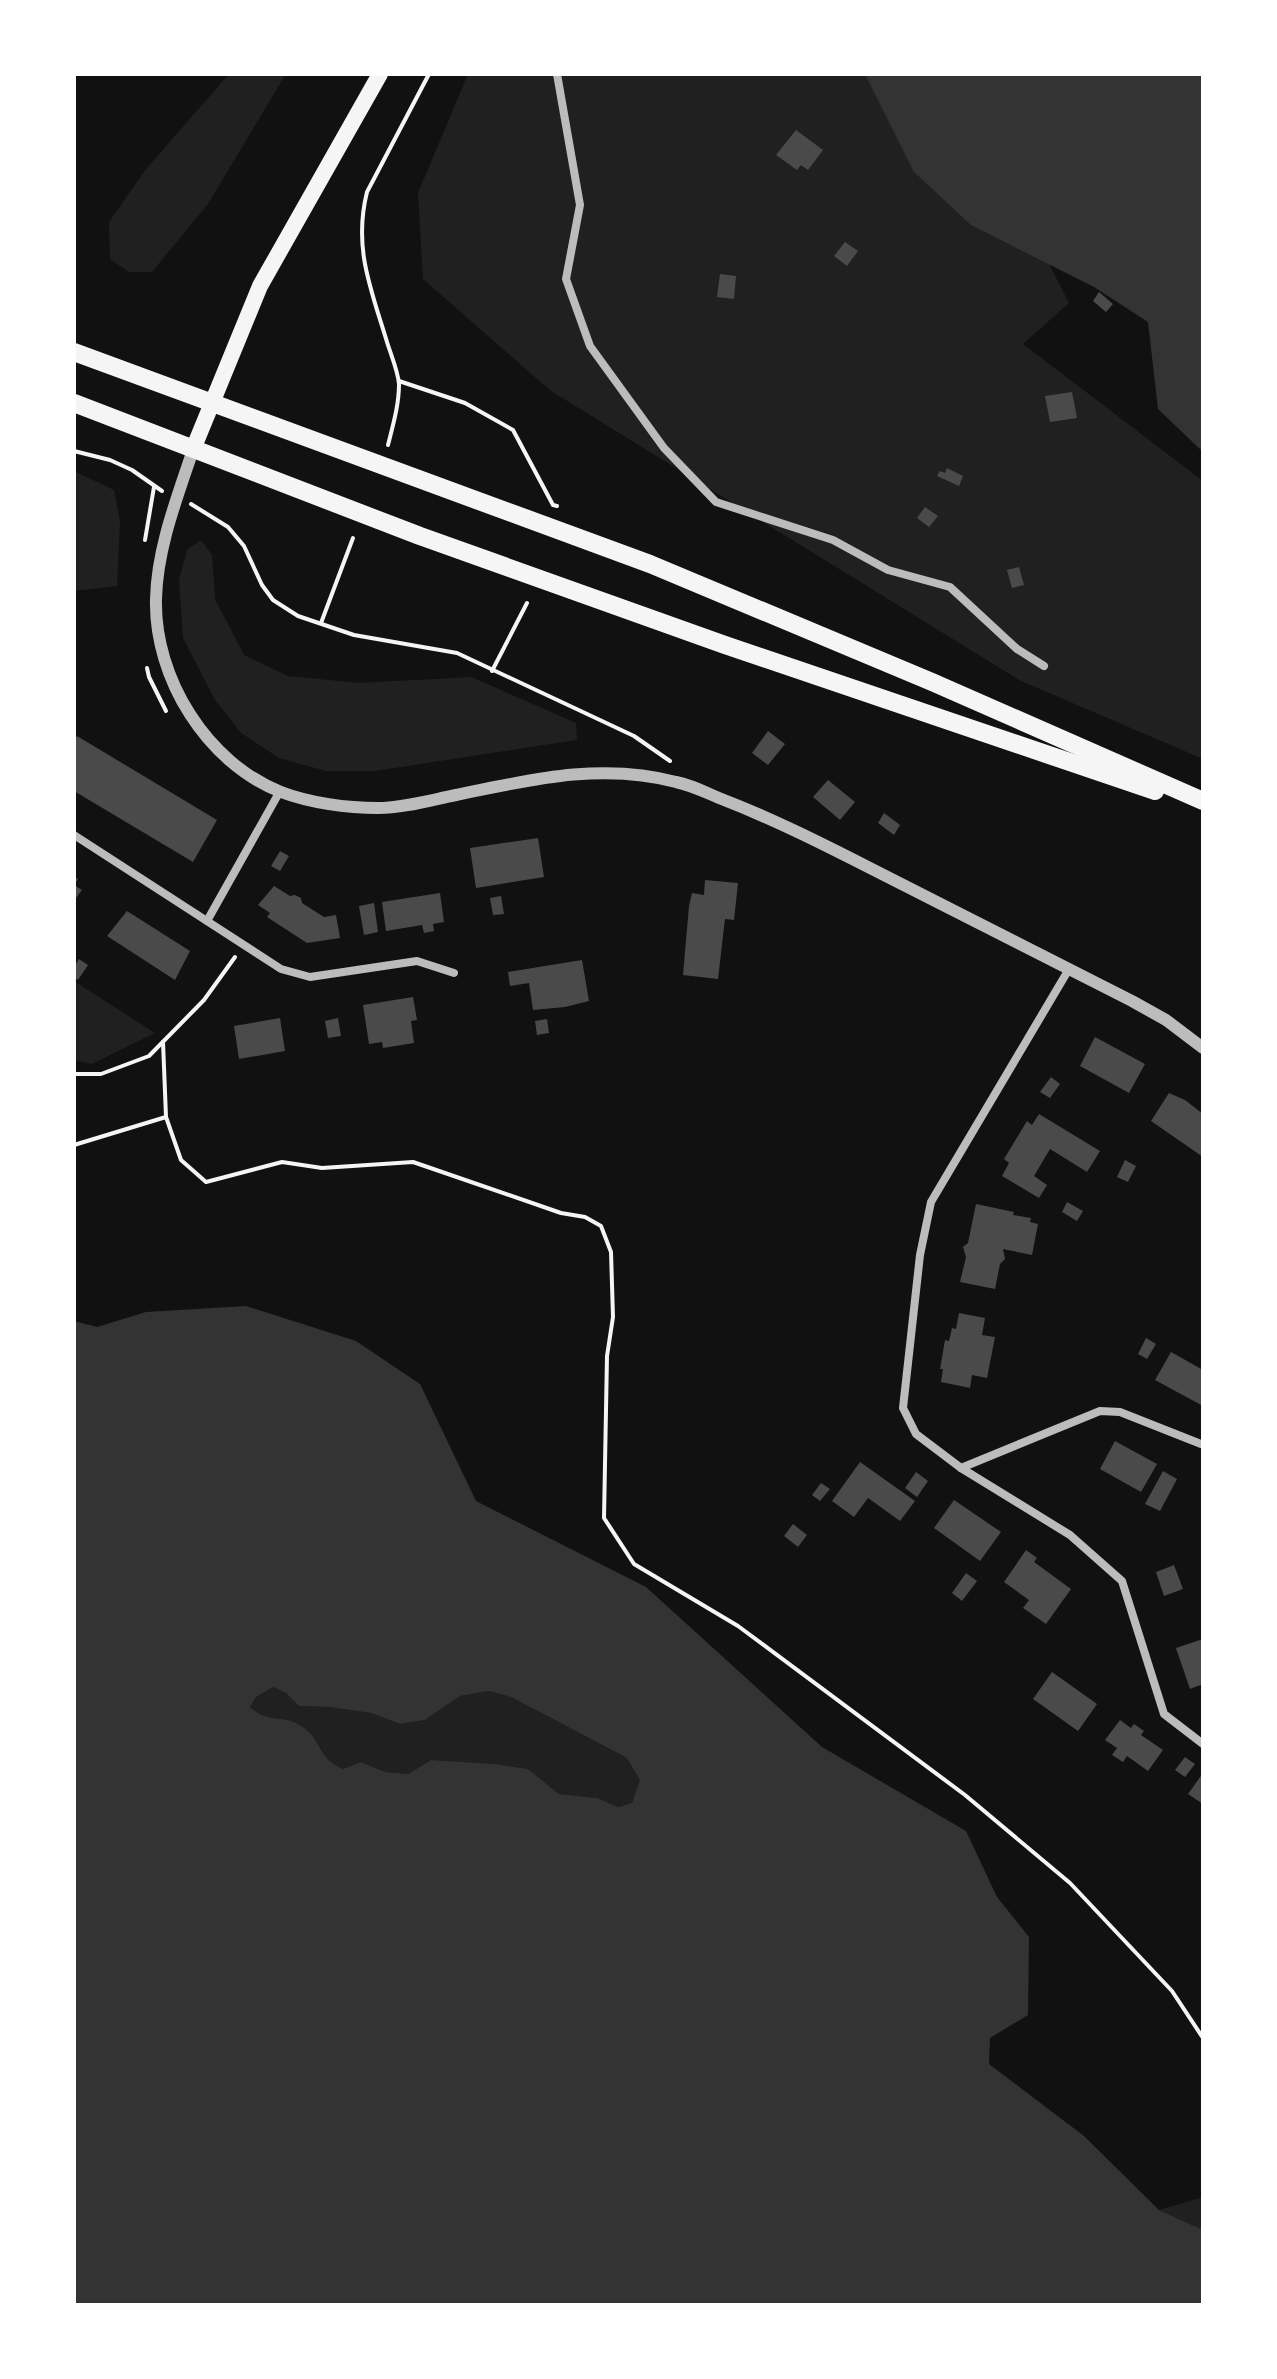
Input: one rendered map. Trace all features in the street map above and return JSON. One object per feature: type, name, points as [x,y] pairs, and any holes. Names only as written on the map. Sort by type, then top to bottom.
[{"type":"highway","points":[[74,352],[650,564],[932,682],[1203,801]]},
{"type":"highway","points":[[74,403],[420,536],[711,640],[1203,807]]},
{"type":"main road","points":[[194,447],[260,286],[380,74]]},
{"type":"street","points":[[557,74],[580,205],[566,279],[590,346],[664,448],[716,502],[833,540],[888,570],[950,587],[1017,649],[1044,666]]},
{"type":"street","points":[[194,447],[160,566],[156,599],[158,627],[177,693],[211,744],[251,775],[280,791],[317,801],[377,808],[583,772],[638,774],[678,782],[775,819],[1166,1020],[1203,1048]]},
{"type":"street","points":[[207,921],[280,791]]},
{"type":"street","points":[[74,835],[281,969],[310,977],[417,961],[454,973]]},
{"type":"street","points":[[1069,969],[931,1202],[920,1255],[903,1408],[916,1434],[961,1468],[1070,1535],[1122,1581],[1164,1714],[1203,1744]]},
{"type":"street","points":[[961,1468],[1100,1411],[1120,1412],[1201,1444]]},
{"type":"path","points":[[388,445],[396,416],[399,381],[371,290],[360,238],[362,213],[367,192],[429,74]]},
{"type":"path","points":[[399,381],[465,403],[513,430],[553,505],[567,510]]},
{"type":"path","points":[[74,451],[110,460],[132,470],[154,487],[203,510],[228,527],[244,546],[262,585],[273,600],[298,616],[354,635],[457,653],[634,736],[680,767],[678,782]]},
{"type":"path","points":[[321,623],[353,538]]},
{"type":"path","points":[[492,671],[527,603]]},
{"type":"path","points":[[74,1074],[101,1074],[149,1056],[204,1000],[244,944]]},
{"type":"path","points":[[163,1042],[166,1117],[181,1160],[206,1182],[282,1162],[322,1168],[413,1162],[561,1213],[585,1217],[601,1226],[611,1252],[613,1317],[607,1356],[604,1518],[634,1564],[738,1626],[965,1795],[1070,1883],[1172,1991],[1203,2038]]},
{"type":"path","points":[[74,1145],[166,1117]]},
{"type":"shaded area","points":[[229,74],[286,74],[208,204],[152,272],[129,272],[110,259],[109,222],[146,169]]},
{"type":"shaded area","points":[[468,74],[886,74],[1041,248],[1069,303],[1023,344],[1203,481],[1203,759],[1021,681],[551,391],[423,279],[418,193]]},
{"type":"shaded area","points":[[865,74],[1203,74],[1203,452],[1158,409],[1148,322],[1094,287],[971,225],[914,172]]},
{"type":"shaded area","points":[[74,471],[114,490],[120,521],[117,586],[74,591]]},
{"type":"shaded area","points":[[201,540],[212,555],[215,599],[244,655],[288,676],[359,683],[471,677],[576,723],[577,740],[375,771],[326,771],[279,758],[241,733],[215,700],[183,638],[179,580],[187,550]]},
{"type":"shaded area","points":[[74,981],[155,1033],[92,1064],[74,1060]]},
{"type":"shaded area","points":[[246,1306],[356,1341],[420,1384],[476,1501],[646,1587],[822,1747],[966,1831],[997,1897],[1029,1937],[1028,2015],[990,2038],[989,2064],[1084,2136],[1159,2210],[1203,2230],[1203,2305],[74,2305],[74,1321],[97,1327],[146,1312]],"holes":[[[273,1687],[286,1693],[299,1706],[371,1713],[400,1724],[425,1720],[460,1696],[489,1691],[511,1697],[627,1758],[640,1780],[632,1803],[618,1807],[597,1798],[559,1794],[528,1769],[496,1764],[431,1760],[408,1774],[385,1772],[361,1762],[343,1769],[328,1760],[303,1727],[289,1720],[265,1716],[250,1707],[256,1697]]]},
{"type":"shaded area","points":[[273,1687],[286,1693],[299,1706],[371,1713],[400,1724],[425,1720],[460,1696],[489,1691],[511,1697],[627,1758],[641,1780],[632,1803],[618,1807],[597,1798],[559,1794],[528,1769],[496,1764],[431,1760],[408,1774],[385,1772],[361,1762],[343,1769],[328,1760],[303,1727],[289,1720],[265,1716],[250,1707],[256,1697]]},
{"type":"shaded area","points":[[1203,2197],[1203,2230],[1159,2210]]},
{"type":"building","points":[[796,130],[823,150],[808,170],[801,165],[797,170],[776,155]]},
{"type":"building","points":[[845,242],[858,251],[847,266],[834,256]]},
{"type":"building","points":[[720,274],[736,276],[734,299],[717,297]]},
{"type":"building","points":[[1099,292],[1113,304],[1106,312],[1093,301]]},
{"type":"building","points":[[1072,392],[1077,418],[1050,422],[1045,396]]},
{"type":"building","points":[[947,468],[963,476],[959,486],[937,476],[940,471],[945,473]]},
{"type":"building","points":[[925,507],[938,516],[929,527],[917,518]]},
{"type":"building","points":[[1019,567],[1024,585],[1012,588],[1007,570]]},
{"type":"building","points":[[768,731],[785,744],[768,765],[752,753]]},
{"type":"building","points":[[77,736],[217,820],[193,862],[74,791],[74,741]]},
{"type":"building","points":[[828,780],[855,802],[840,820],[813,797]]},
{"type":"building","points":[[884,813],[900,825],[894,835],[878,823]]},
{"type":"building","points":[[538,838],[544,877],[476,888],[470,848]]},
{"type":"building","points":[[280,851],[289,856],[280,871],[271,866]]},
{"type":"building","points":[[705,880],[738,883],[734,920],[725,919],[718,979],[683,975],[692,893],[704,895]]},
{"type":"building","points":[[74,885],[82,890],[76,898],[74,897]]},
{"type":"building","points":[[274,886],[290,896],[301,898],[302,903],[324,917],[336,915],[340,938],[307,943],[267,917],[270,913],[258,905]]},
{"type":"building","points":[[440,893],[444,922],[433,924],[434,931],[424,933],[422,925],[386,931],[382,902]]},
{"type":"building","points":[[501,896],[504,914],[493,915],[490,898]]},
{"type":"building","points":[[374,903],[378,932],[364,935],[359,906]]},
{"type":"building","points":[[127,911],[190,951],[175,980],[107,936]]},
{"type":"building","points":[[79,959],[88,965],[78,980],[74,977],[74,967]]},
{"type":"building","points":[[582,960],[589,1001],[533,1010],[529,983],[510,986],[508,972]]},
{"type":"building","points":[[413,997],[417,1020],[411,1021],[414,1043],[383,1048],[382,1042],[369,1044],[363,1005]]},
{"type":"building","points":[[280,1018],[285,1051],[239,1059],[234,1026]]},
{"type":"building","points":[[338,1018],[341,1036],[328,1038],[325,1021]]},
{"type":"building","points":[[547,1019],[549,1033],[537,1035],[535,1021]]},
{"type":"building","points":[[1095,1037],[1145,1064],[1129,1093],[1080,1066]]},
{"type":"building","points":[[1051,1077],[1060,1084],[1050,1098],[1040,1092]]},
{"type":"building","points":[[1169,1093],[1185,1100],[1203,1114],[1203,1157],[1151,1121]]},
{"type":"building","points":[[1039,1114],[1100,1151],[1087,1172],[1050,1149],[1034,1176],[1047,1185],[1039,1198],[1002,1176],[1009,1163],[1004,1159],[1027,1121],[1032,1125]]},
{"type":"building","points":[[1125,1160],[1136,1166],[1128,1182],[1117,1177]]},
{"type":"building","points":[[1067,1202],[1083,1211],[1077,1221],[1062,1212]]},
{"type":"building","points":[[976,1204],[1014,1212],[1013,1215],[1031,1218],[1030,1222],[1038,1224],[1032,1255],[1003,1249],[1005,1259],[1000,1264],[995,1289],[960,1282],[966,1257],[963,1247],[968,1243]]},
{"type":"building","points":[[959,1313],[985,1318],[982,1335],[995,1337],[987,1378],[972,1375],[970,1388],[941,1382],[945,1340],[949,1341],[952,1328],[956,1329]]},
{"type":"building","points":[[1146,1338],[1156,1344],[1147,1359],[1138,1354]]},
{"type":"building","points":[[1171,1352],[1203,1370],[1203,1406],[1155,1380]]},
{"type":"building","points":[[1115,1441],[1157,1464],[1141,1492],[1100,1469]]},
{"type":"building","points":[[860,1462],[915,1501],[900,1521],[868,1498],[854,1517],[832,1501]]},
{"type":"building","points":[[1163,1471],[1177,1479],[1160,1511],[1145,1504]]},
{"type":"building","points":[[916,1472],[928,1481],[917,1497],[905,1488]]},
{"type":"building","points":[[821,1483],[830,1489],[820,1501],[812,1495]]},
{"type":"building","points":[[954,1500],[1001,1532],[980,1561],[934,1528]]},
{"type":"building","points":[[793,1524],[807,1535],[798,1547],[784,1536]]},
{"type":"building","points":[[1026,1550],[1037,1558],[1034,1562],[1071,1589],[1046,1624],[1023,1608],[1029,1600],[1004,1582]]},
{"type":"building","points":[[1174,1565],[1183,1589],[1164,1596],[1156,1572]]},
{"type":"building","points":[[966,1573],[977,1581],[962,1601],[952,1593]]},
{"type":"building","points":[[1203,1639],[1203,1684],[1190,1689],[1176,1648]]},
{"type":"building","points":[[1052,1672],[1097,1704],[1078,1731],[1033,1699]]},
{"type":"building","points":[[1120,1720],[1131,1728],[1134,1724],[1144,1731],[1141,1735],[1163,1750],[1148,1771],[1127,1756],[1123,1762],[1112,1755],[1117,1748],[1105,1740]]},
{"type":"building","points":[[1185,1757],[1195,1764],[1185,1777],[1175,1770]]},
{"type":"building","points":[[1203,1773],[1203,1804],[1188,1794]]}]
